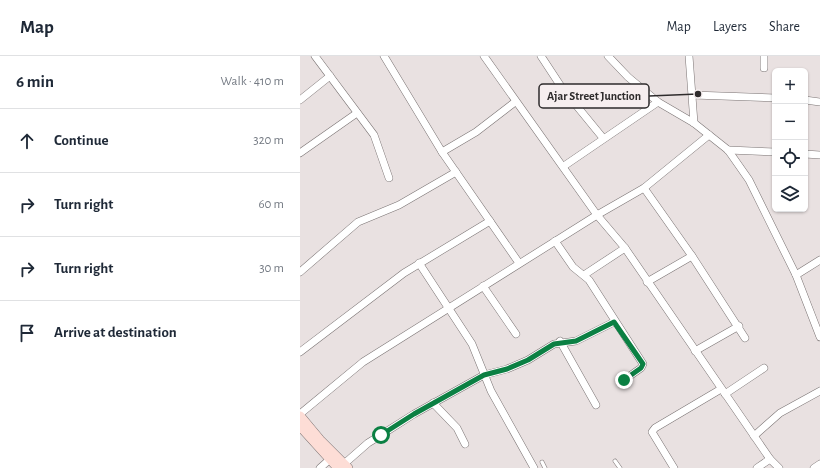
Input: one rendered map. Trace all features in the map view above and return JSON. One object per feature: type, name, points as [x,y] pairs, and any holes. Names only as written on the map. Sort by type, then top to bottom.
[{"type":"street","points":[[315,56],[374,135],[389,178]]},
{"type":"street","points":[[384,56],[442,152],[519,263]]},
{"type":"street","points":[[484,56],[515,102],[564,166],[597,215],[625,248],[770,459],[779,468]]},
{"type":"street","points":[[541,56],[562,88],[603,138]]},
{"type":"street","points":[[608,56],[628,77],[658,102],[694,123],[728,150],[749,180],[796,275],[818,326],[820,337]]},
{"type":"street","points":[[689,56],[694,123]]},
{"type":"street","points":[[764,56],[764,68]]},
{"type":"street","points":[[300,100],[330,76]]},
{"type":"street","points":[[693,95],[772,98]]},
{"type":"street","points":[[808,100],[820,102]]},
{"type":"street","points":[[442,152],[476,132],[515,102]]},
{"type":"street","points":[[564,166],[658,102]]},
{"type":"street","points":[[300,153],[357,113]]},
{"type":"street","points":[[344,467],[300,415],[364,362],[519,263],[644,188],[709,135]]},
{"type":"street","points":[[728,150],[772,152]]},
{"type":"street","points":[[808,154],[820,155]]},
{"type":"street","points":[[300,272],[358,222],[399,205],[456,172]]},
{"type":"street","points":[[644,188],[692,256],[739,326],[745,338]]},
{"type":"street","points":[[300,352],[385,286],[419,263],[490,221]]},
{"type":"street","points":[[555,241],[573,267],[584,275],[643,364],[641,368],[624,380]]},
{"type":"street","points":[[584,275],[625,248]]},
{"type":"street","points":[[647,282],[692,256]]},
{"type":"street","points":[[796,275],[820,260]]},
{"type":"street","points":[[419,263],[447,308],[472,344],[491,391],[534,468]]},
{"type":"street","points":[[483,286],[516,334]]},
{"type":"street","points":[[344,467],[368,443],[433,403],[484,375],[507,369],[528,360],[560,341],[576,341],[614,322]]},
{"type":"street","points":[[695,351],[739,326]]},
{"type":"street","points":[[560,341],[596,405]]},
{"type":"street","points":[[674,468],[652,432],[654,428],[764,368]]},
{"type":"street","points":[[754,436],[780,413],[820,391]]},
{"type":"street","points":[[433,403],[457,428],[464,444]]},
{"type":"street","points":[[300,426],[329,460],[344,467]]},
{"type":"street","points":[[757,468],[770,459]]},
{"type":"street","points":[[320,468],[329,460]]},
{"type":"street","points":[[814,468],[820,464]]},
{"type":"lane","points":[[614,461],[620,468]]},
{"type":"lane","points":[[542,462],[545,468]]},
{"type":"place","name":"Ajar Street Junction","points":[[698,94]]},
{"type":"route","points":[[381,435],[414,414],[484,375],[507,369],[528,360],[560,341],[576,341],[614,322],[643,364],[641,368],[624,380]]}]
